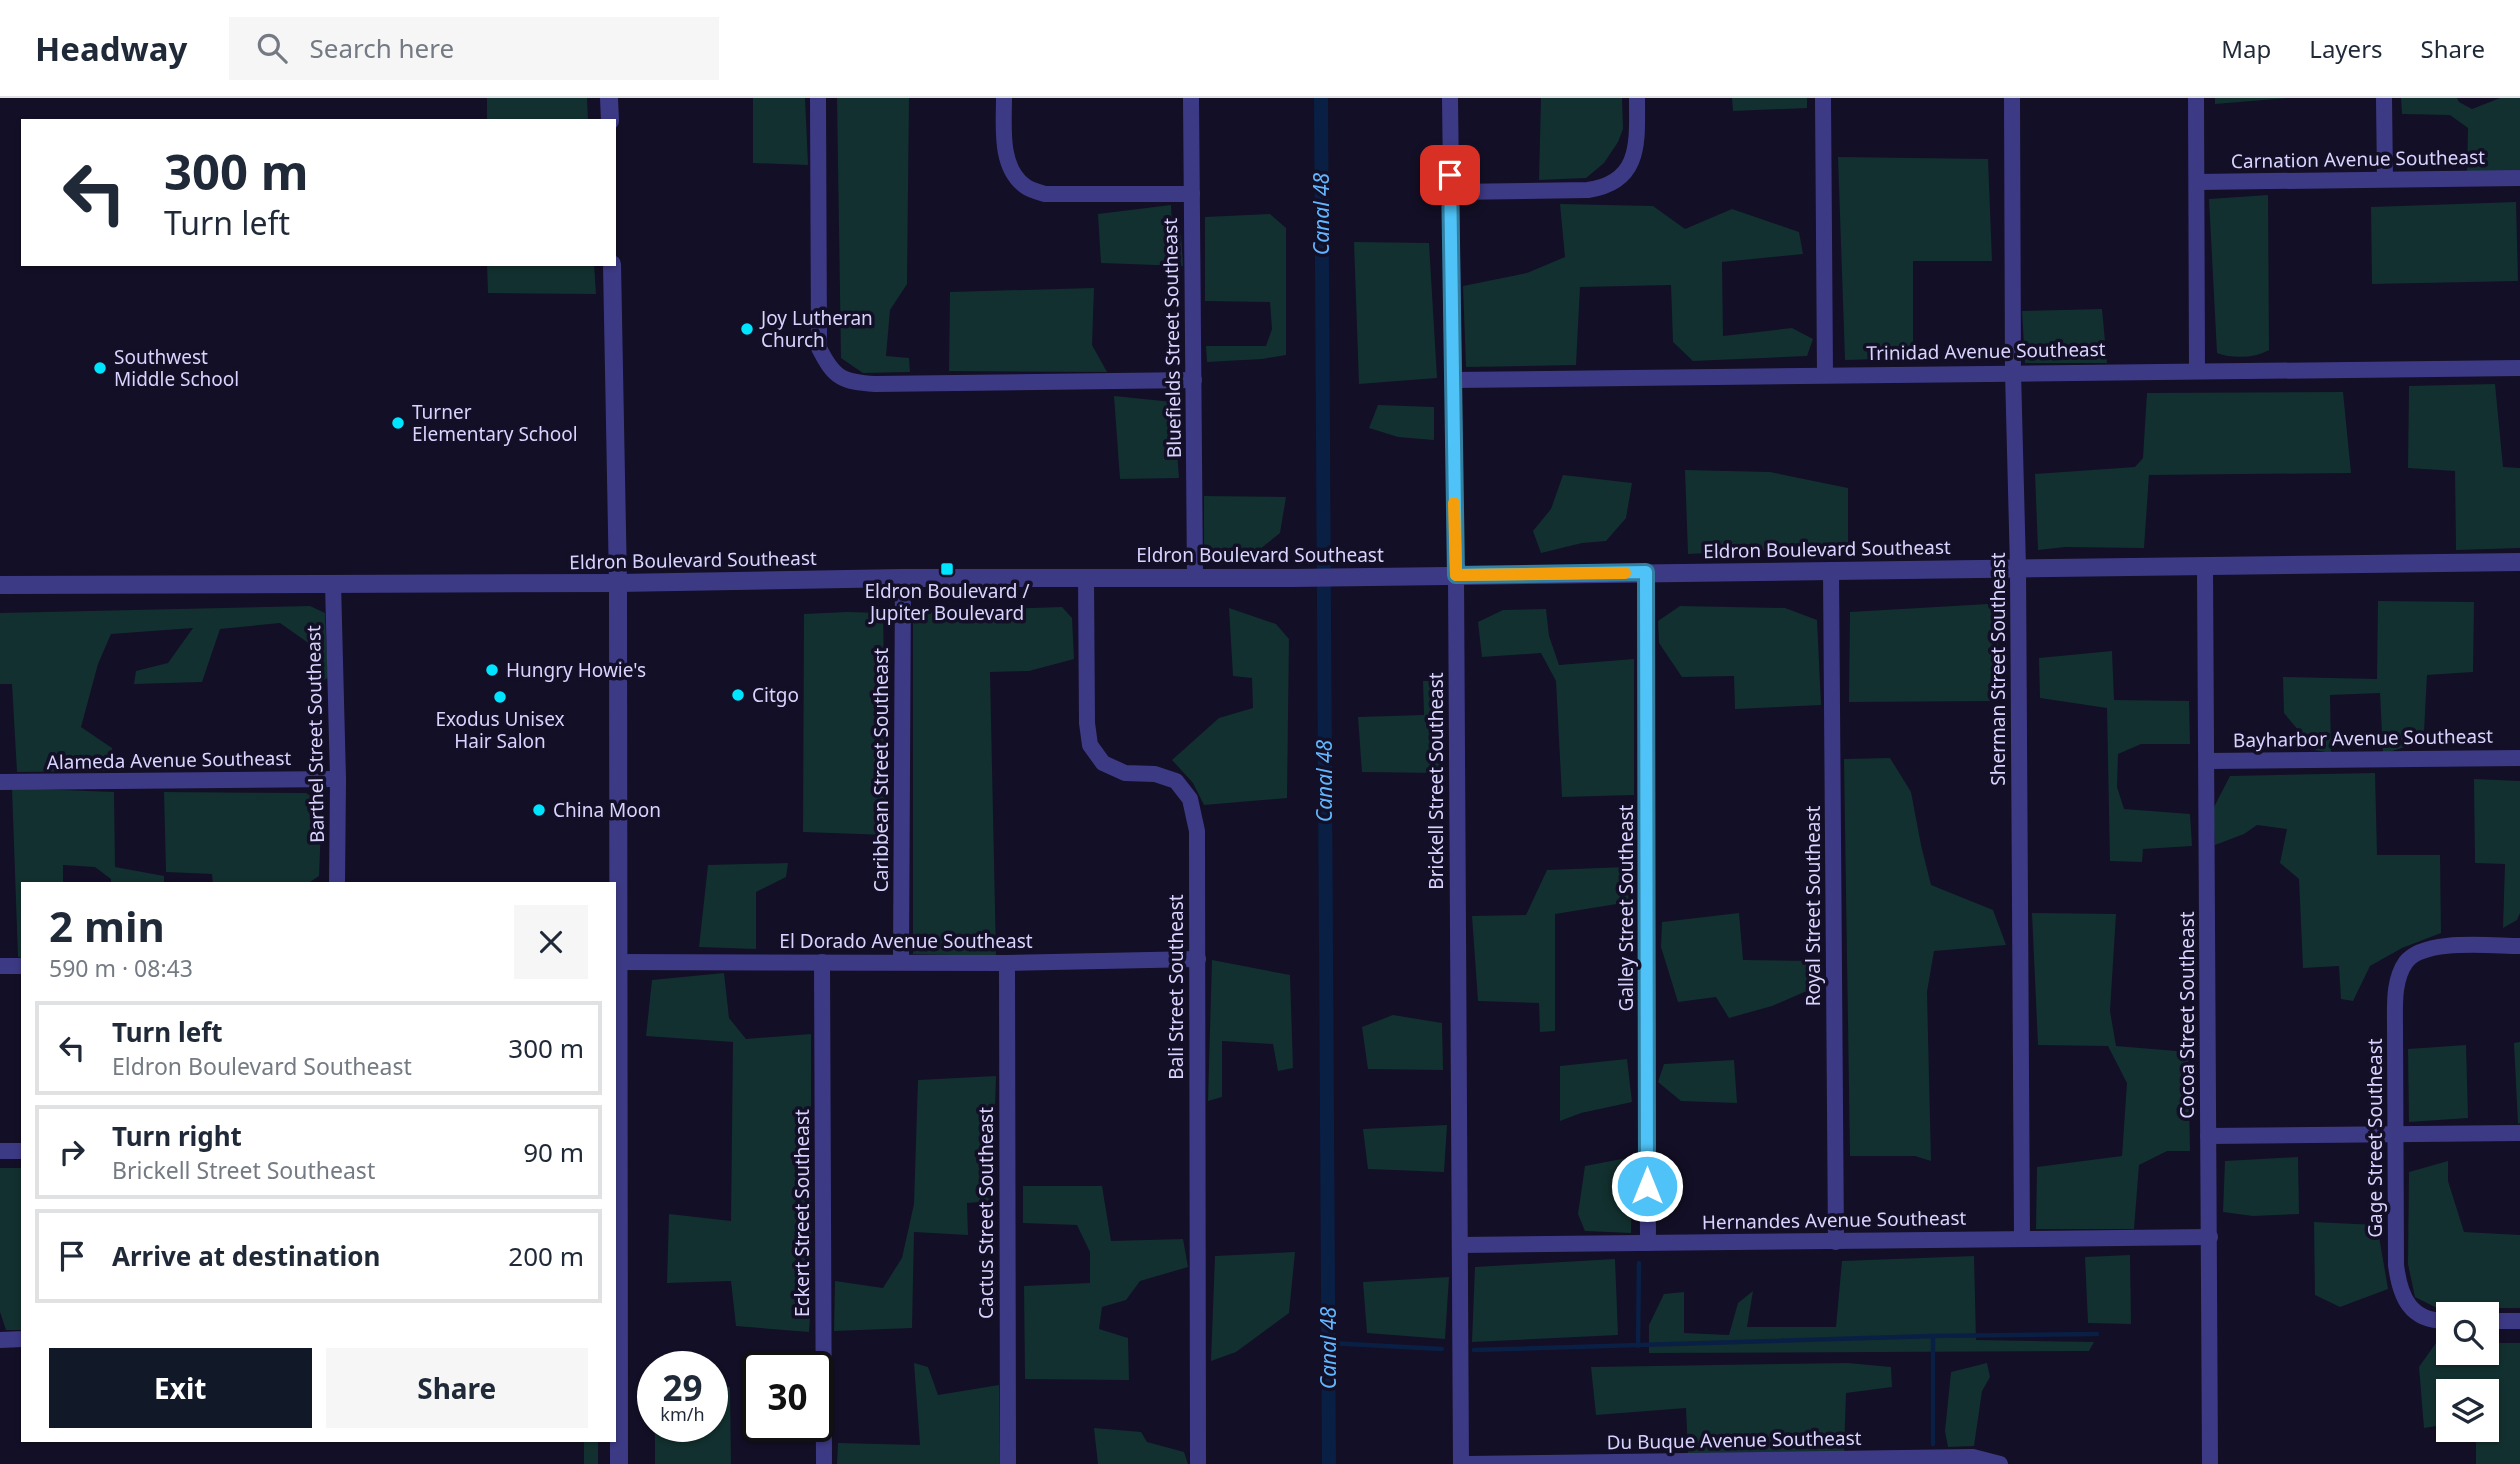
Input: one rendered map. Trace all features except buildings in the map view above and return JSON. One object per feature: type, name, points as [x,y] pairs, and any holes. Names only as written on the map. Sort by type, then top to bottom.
[{"type":"street","points":[[609,98],[610,119]]},
{"type":"street","points":[[818,98],[819,348],[837,374],[850,383],[874,384],[1194,380]]},
{"type":"street","points":[[1004,98],[1004,147],[1018,180],[1027,188],[1045,194],[1192,194]]},
{"type":"street","name":"Bluefields Street Southeast","points":[[1191,98],[1195,577]]},
{"type":"street","name":"Brickell Street Southeast","points":[[1450,98],[1451,380],[1456,575],[1461,1464]]},
{"type":"street","points":[[1451,192],[1606,188],[1625,173],[1632,161],[1637,141],[1637,98]]},
{"type":"street","points":[[1823,98],[1825,374]]},
{"type":"street","name":"Sherman Street Southeast","points":[[2012,98],[2022,1239]]},
{"type":"street","points":[[2196,98],[2197,370]]},
{"type":"street","points":[[2384,98],[2385,178]]},
{"type":"street","name":"Carnation Avenue Southeast","points":[[2197,182],[2520,178]]},
{"type":"street","points":[[612,266],[618,583],[616,1336],[619,1464]]},
{"type":"street","name":"Trinidad Avenue Southeast","points":[[1451,380],[2520,368]]},
{"type":"street","name":"Eldron Boulevard Southeast","points":[[0,585],[618,583],[1086,577],[1292,578],[2520,562]]},
{"type":"street","name":"Cocoa Street Southeast","points":[[2205,566],[2210,1464]]},
{"type":"street","name":"Royal Street Southeast","points":[[1831,570],[1836,1242]]},
{"type":"street","name":"Galley Street Southeast","points":[[1646,572],[1648,1243]]},
{"type":"street","name":"Bali Street Southeast","points":[[1086,577],[1087,723],[1090,745],[1102,763],[1125,773],[1155,774],[1176,781],[1190,799],[1196,831],[1198,1464]]},
{"type":"street","name":"Caribbean Street Southeast","points":[[901,962],[903,578]]},
{"type":"street","name":"Barthel Street Southeast","points":[[333,583],[338,779],[337,882]]},
{"type":"street","name":"Bayharbor Avenue Southeast","points":[[2207,761],[2520,758]]},
{"type":"street","name":"Alameda Avenue Southeast","points":[[0,782],[338,779]]},
{"type":"street","name":"Gage Street Southeast","points":[[2436,1319],[2413,1311],[2399,1290],[2396,1265],[2395,998],[2398,979],[2406,962],[2416,954],[2434,947],[2520,946]]},
{"type":"street","name":"El Dorado Avenue Southeast","points":[[616,962],[1198,959]]},
{"type":"street","name":"Eckert Street Southeast","points":[[822,962],[824,1464]]},
{"type":"street","name":"Cactus Street Southeast","points":[[1007,962],[1008,1464]]},
{"type":"street","points":[[0,966],[21,966]]},
{"type":"street","points":[[2208,1136],[2520,1133]]},
{"type":"street","points":[[0,1151],[21,1151]]},
{"type":"street","name":"Hernandes Avenue Southeast","points":[[1460,1245],[2210,1237]]},
{"type":"street","points":[[2499,1321],[2520,1321]]},
{"type":"street","points":[[0,1340],[21,1339]]},
{"type":"street","name":"Du Buque Avenue Southeast","points":[[1468,1464],[1973,1457],[2000,1464]]},
{"type":"green space","points":[[487,98],[587,98],[588,119],[487,119]]},
{"type":"green space","points":[[753,98],[805,98],[808,165],[753,163]]},
{"type":"green space","points":[[837,98],[909,98],[907,284],[890,310],[886,356],[909,358],[910,372],[863,373],[841,358]]},
{"type":"green space","points":[[1541,98],[1622,98],[1623,129],[1618,142],[1604,163],[1586,178],[1539,180]]},
{"type":"green space","points":[[1732,98],[1807,98],[1807,108],[1733,111]]},
{"type":"green space","points":[[2215,98],[2288,98],[2215,104]]},
{"type":"green space","points":[[2401,98],[2457,98],[2472,109],[2500,98],[2520,98],[2520,171],[2467,173],[2468,128],[2450,115],[2402,114]]},
{"type":"green space","points":[[1838,157],[1988,159],[1992,261],[1913,261],[1913,358],[1845,360]]},
{"type":"green space","points":[[2268,195],[2269,350],[2251,356],[2223,355],[2217,353],[2209,199]]},
{"type":"green space","points":[[2516,202],[2518,281],[2372,284],[2371,207]]},
{"type":"green space","points":[[1560,204],[1653,206],[1685,229],[1732,209],[1799,232],[1803,254],[1722,262],[1723,336],[1792,328],[1813,339],[1807,356],[1693,361],[1673,342],[1671,285],[1580,287],[1576,365],[1466,367],[1463,286],[1527,273],[1565,257]]},
{"type":"green space","points":[[1171,205],[1172,225],[1181,235],[1183,266],[1101,263],[1098,214]]},
{"type":"green space","points":[[1270,214],[1286,228],[1286,355],[1207,362],[1206,346],[1266,346],[1272,329],[1270,302],[1205,301],[1205,217]]},
{"type":"green space","points":[[1354,242],[1429,243],[1437,378],[1359,384]]},
{"type":"green space","points":[[487,266],[594,266],[596,294],[488,293]]},
{"type":"green space","points":[[1094,288],[1092,345],[1107,372],[949,371],[950,292]]},
{"type":"green space","points":[[2102,309],[2107,363],[2025,363],[2022,311]]},
{"type":"green space","points":[[2495,384],[2503,467],[2520,468],[2520,548],[2456,550],[2455,471],[2408,468],[2409,386]]},
{"type":"green space","points":[[2343,392],[2351,473],[2149,475],[2144,548],[2065,547],[2038,550],[2035,474],[2135,467],[2143,458],[2147,393]]},
{"type":"green space","points":[[1114,396],[1173,402],[1179,478],[1120,479]]},
{"type":"green space","points":[[1378,405],[1434,407],[1434,440],[1398,437],[1369,428]]},
{"type":"green space","points":[[1685,470],[1770,472],[1848,488],[1848,546],[1688,554]]},
{"type":"green space","points":[[1563,475],[1632,483],[1626,518],[1606,541],[1582,543],[1541,553],[1533,531],[1551,509]]},
{"type":"green space","points":[[1204,496],[1286,497],[1280,533],[1255,553],[1220,565],[1204,546]]},
{"type":"green space","points":[[2378,601],[2474,602],[2473,672],[2427,675],[2424,732],[2414,744],[2383,754],[2380,693],[2330,695],[2331,753],[2315,750],[2284,713],[2283,677],[2377,679]]},
{"type":"green space","points":[[1988,604],[1997,621],[2000,673],[1992,701],[1849,702],[1850,612]]},
{"type":"green space","points":[[310,606],[325,613],[328,678],[313,685],[307,642],[280,623],[220,629],[202,682],[134,684],[136,671],[168,663],[193,628],[111,634],[98,664],[81,727],[112,748],[111,771],[17,772],[12,684],[0,684],[0,613]]},
{"type":"green space","points":[[1680,606],[1785,608],[1817,620],[1821,705],[1735,709],[1734,676],[1682,677],[1659,643],[1658,621]]},
{"type":"green space","points":[[1062,607],[1072,618],[1074,659],[1029,671],[990,672],[996,956],[913,954],[913,612]]},
{"type":"green space","points":[[1229,608],[1276,624],[1289,639],[1287,798],[1204,805],[1193,783],[1172,760],[1219,718],[1253,708],[1252,678],[1233,676]]},
{"type":"green space","points":[[1546,609],[1549,636],[1559,665],[1634,659],[1634,795],[1562,797],[1556,681],[1541,653],[1482,657],[1478,622],[1503,610]]},
{"type":"green space","points":[[883,613],[887,835],[803,832],[804,614]]},
{"type":"green space","points":[[2112,651],[2114,700],[2189,701],[2190,744],[2141,744],[2118,754],[2117,787],[2124,809],[2190,814],[2192,846],[2143,849],[2142,862],[2110,861],[2107,708],[2040,698],[2039,658]]},
{"type":"green space","points":[[1423,681],[1441,681],[1441,773],[1362,772],[1358,717],[1424,715]]},
{"type":"green space","points":[[1890,758],[1911,792],[1931,885],[1993,910],[2006,945],[1934,951],[1927,992],[1931,1161],[1915,1156],[1850,1156],[1844,759]]},
{"type":"green space","points":[[2375,773],[2377,855],[2440,855],[2441,933],[2402,948],[2370,966],[2353,1001],[2341,999],[2339,966],[2303,968],[2299,879],[2280,863],[2287,829],[2257,825],[2244,834],[2215,845],[2213,809],[2230,776]]},
{"type":"green space","points":[[2474,779],[2520,781],[2520,913],[2517,920],[2503,928],[2505,864],[2475,863]]},
{"type":"green space","points":[[12,788],[114,792],[115,867],[164,876],[164,882],[111,882],[111,879],[95,867],[63,865],[63,882],[21,882],[21,958],[18,957]]},
{"type":"green space","points":[[164,792],[306,793],[322,804],[319,876],[310,882],[213,882],[212,874],[166,872]]},
{"type":"green space","points":[[788,863],[786,877],[756,892],[756,949],[699,947],[708,865]]},
{"type":"green space","points":[[1627,867],[1629,902],[1555,914],[1555,1031],[1540,1032],[1539,1003],[1478,1001],[1472,916],[1526,915],[1547,870]]},
{"type":"green space","points":[[1739,913],[1743,960],[1814,961],[1809,990],[1772,1006],[1729,1018],[1716,997],[1678,1002],[1661,947],[1662,922]]},
{"type":"green space","points":[[2032,913],[2116,914],[2110,1011],[2116,1046],[2188,1052],[2190,1151],[2167,1151],[2139,1165],[2134,1229],[2036,1229],[2037,1167],[2122,1156],[2127,1083],[2108,1046],[2038,1045]]},
{"type":"green space","points":[[1212,960],[1290,975],[1293,1068],[1278,1071],[1273,1044],[1222,1041],[1222,1097],[1208,1101]]},
{"type":"green space","points":[[724,973],[729,1018],[746,1039],[811,1034],[809,1332],[736,1326],[731,1281],[667,1283],[669,1214],[731,1221],[733,1042],[646,1036],[652,980]]},
{"type":"green space","points":[[1393,1015],[1442,1023],[1443,1070],[1368,1069],[1362,1027]]},
{"type":"green space","points":[[2520,1042],[2520,1123],[2518,1124],[2514,1043]]},
{"type":"green space","points":[[2466,1045],[2468,1118],[2409,1122],[2408,1049]]},
{"type":"green space","points":[[1627,1059],[1632,1102],[1581,1113],[1560,1121],[1560,1066]]},
{"type":"green space","points":[[1734,1060],[1737,1103],[1681,1101],[1658,1082],[1664,1064]]},
{"type":"green space","points":[[996,1076],[992,1201],[967,1203],[968,1235],[914,1232],[912,1328],[834,1331],[835,1281],[883,1288],[902,1258],[914,1204],[918,1080]]},
{"type":"green space","points":[[1447,1125],[1444,1172],[1368,1169],[1363,1129]]},
{"type":"green space","points":[[1632,1157],[1631,1233],[1585,1231],[1578,1214],[1585,1166]]},
{"type":"green space","points":[[2298,1157],[2299,1214],[2253,1216],[2223,1212],[2225,1161]]},
{"type":"green space","points":[[2448,1161],[2448,1181],[2464,1232],[2520,1235],[2520,1308],[2499,1308],[2499,1302],[2436,1302],[2436,1308],[2415,1297],[2408,1264],[2409,1172]]},
{"type":"green space","points":[[0,1168],[21,1168],[21,1330],[6,1330],[0,1312]]},
{"type":"green space","points":[[1023,1186],[1102,1186],[1111,1241],[1183,1239],[1188,1267],[1140,1281],[1126,1300],[1102,1307],[1099,1329],[1128,1338],[1129,1380],[1025,1379],[1024,1286],[1090,1283],[1090,1252],[1077,1225],[1023,1223]]},
{"type":"green space","points":[[2314,1222],[2377,1225],[2388,1289],[2340,1307],[2315,1295]]},
{"type":"green space","points":[[1295,1252],[1289,1313],[1236,1352],[1211,1361],[1215,1256]]},
{"type":"green space","points":[[2130,1255],[2131,1324],[2088,1323],[2085,1257]]},
{"type":"green space","points":[[1974,1256],[1976,1340],[2094,1342],[2089,1351],[1649,1353],[1649,1325],[1664,1294],[1684,1292],[1684,1333],[1729,1335],[1738,1303],[1753,1291],[1747,1327],[1836,1327],[1842,1261]]},
{"type":"green space","points":[[1615,1259],[1618,1335],[1472,1342],[1475,1267]]},
{"type":"green space","points":[[1449,1277],[1445,1339],[1367,1333],[1363,1282]]},
{"type":"green space","points":[[2436,1343],[2436,1365],[2499,1365],[2499,1343],[2520,1343],[2520,1464],[2476,1464],[2476,1442],[2499,1442],[2499,1379],[2436,1379],[2436,1426],[2424,1428],[2419,1367]]},
{"type":"green space","points":[[914,1363],[928,1367],[938,1395],[999,1385],[1000,1464],[837,1464],[838,1443],[920,1445]]},
{"type":"green space","points":[[1848,1363],[1891,1367],[1892,1387],[1846,1393],[1844,1452],[1688,1453],[1686,1408],[1596,1415],[1591,1367]]},
{"type":"green space","points":[[1987,1363],[1990,1377],[1982,1391],[1974,1446],[1948,1447],[1945,1431],[1951,1372]]},
{"type":"green space","points":[[728,1387],[731,1464],[655,1464],[655,1442],[728,1442]]},
{"type":"green space","points":[[1094,1428],[1141,1432],[1147,1442],[1184,1452],[1188,1464],[1098,1464]]},
{"type":"green space","points":[[584,1442],[598,1442],[598,1464],[584,1464]]},
{"type":"waterway","name":"Canal 48","points":[[1321,98],[1329,1464]]},
{"type":"waterway","points":[[1638,1346],[1639,1263]]},
{"type":"waterway","points":[[1474,1350],[1933,1336],[2097,1334]]},
{"type":"waterway","points":[[1933,1336],[1933,1444]]},
{"type":"waterway","points":[[1329,1343],[1442,1349]]},
{"type":"slow traffic","points":[[1454,503],[1456,575],[1625,573]]},
{"type":"place","name":"Joy Lutheran Church","points":[[747,329]]},
{"type":"place","name":"Southwest Middle School","points":[[100,368]]},
{"type":"place","name":"Turner Elementary School","points":[[398,423]]},
{"type":"place","name":"Eldron Boulevard / Jupiter Boulevard","points":[[947,569]]},
{"type":"place","name":"Hungry Howie's","points":[[492,670]]},
{"type":"place","name":"Citgo","points":[[738,695]]},
{"type":"place","name":"Exodus Unisex Hair Salon","points":[[500,697]]},
{"type":"place","name":"China Moon","points":[[539,810]]},
{"type":"route","points":[[1450,175],[1456,575],[1646,572],[1647,1186]]}]
